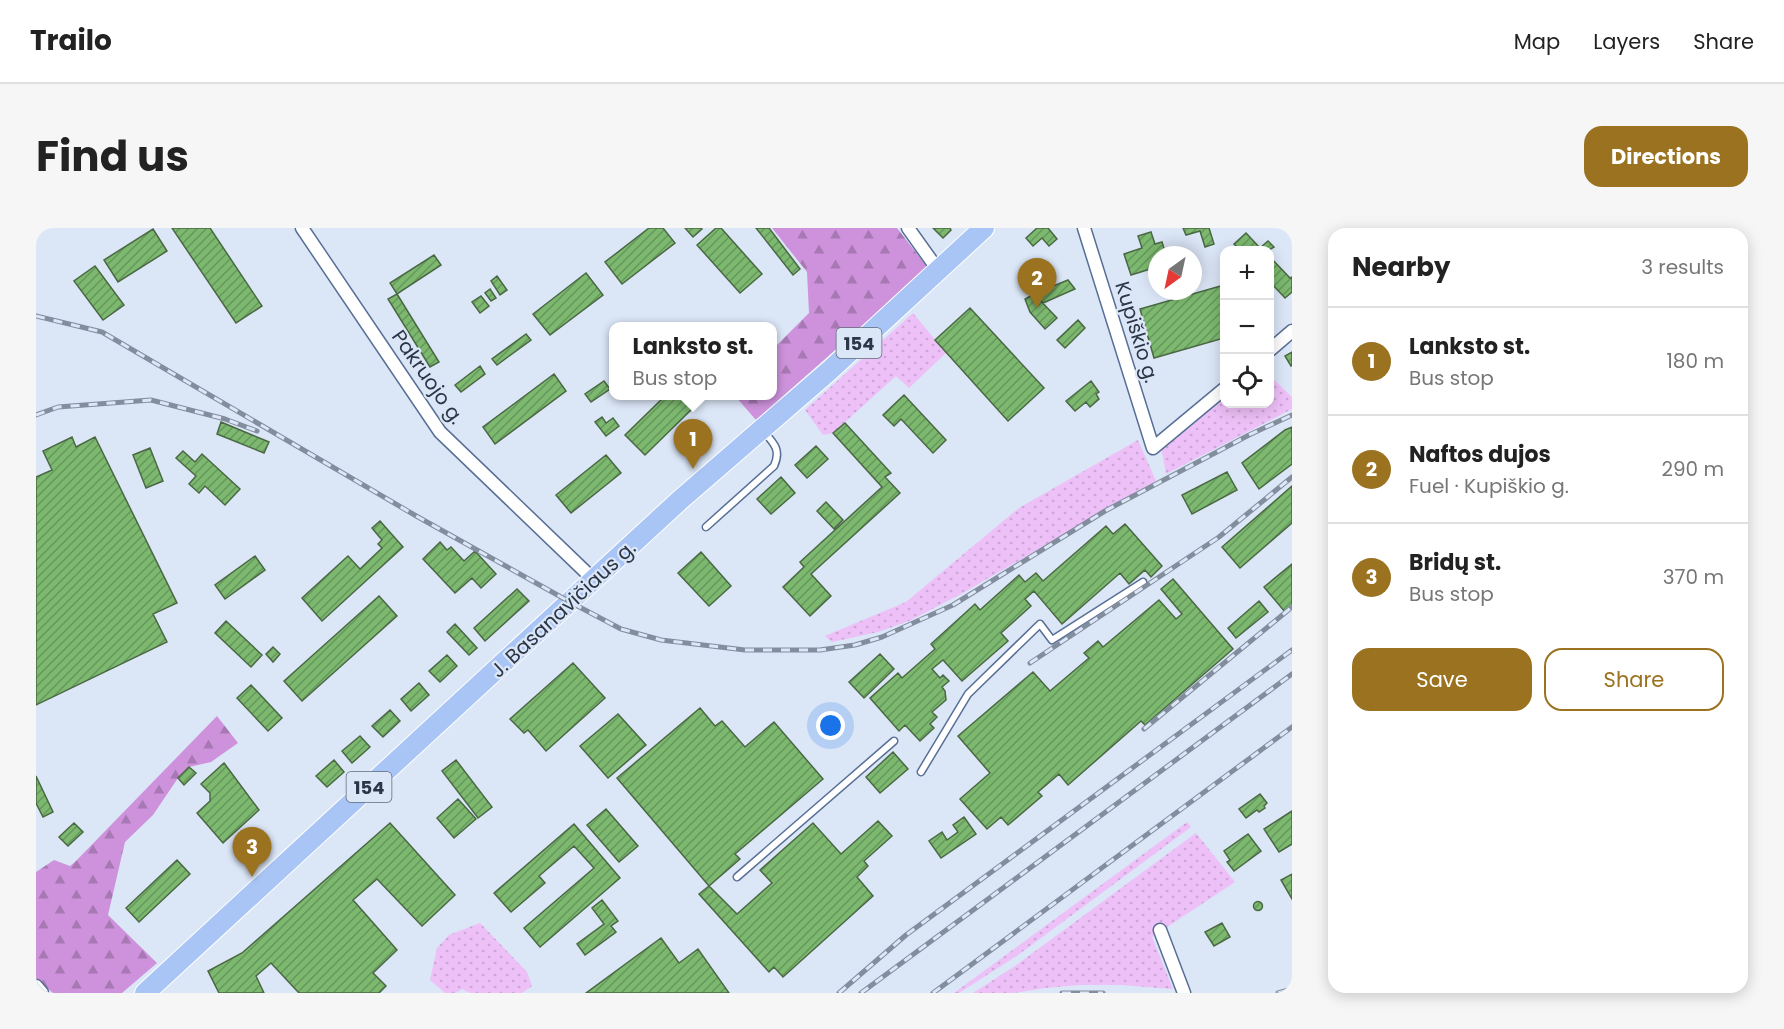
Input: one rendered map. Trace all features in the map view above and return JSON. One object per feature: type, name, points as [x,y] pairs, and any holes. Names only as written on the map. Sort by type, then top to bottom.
[{"type":"main road","name":"J. Basanavičiaus g.","points":[[145,993],[680,500],[762,430],[984,228]]},
{"type":"street","name":"Pakruojo g.","points":[[302,228],[440,432],[594,580]]},
{"type":"street","points":[[908,228],[939,270]]},
{"type":"street","name":"Kupiškio g.","points":[[1084,228],[1152,448],[1220,391]]},
{"type":"street","points":[[1274,346],[1292,331]]},
{"type":"street","points":[[1160,930],[1184,993]]},
{"type":"street","points":[[36,986],[42,993]]},
{"type":"lane","points":[[706,527],[774,466],[778,451],[762,430]]},
{"type":"lane","points":[[921,772],[968,694],[1040,624],[1052,640],[1143,582]]},
{"type":"lane","points":[[736,877],[894,741]]},
{"type":"shaded area","points":[[913,313],[946,353],[909,388],[896,376],[833,433],[823,435],[805,410]]},
{"type":"shaded area","points":[[1274,380],[1292,397],[1292,409],[1166,474],[1161,446],[1220,396],[1220,408],[1274,408]]},
{"type":"shaded area","points":[[1138,440],[1156,481],[961,594],[909,621],[878,632],[832,642],[825,636],[906,602],[1019,508]]},
{"type":"shaded area","points":[[1187,822],[1191,827],[1018,955],[959,993],[954,993]]},
{"type":"shaded area","points":[[1196,833],[1235,882],[1152,937],[1173,989],[1079,985],[1014,993],[973,993],[1015,966]]},
{"type":"shaded area","points":[[480,923],[527,972],[532,986],[522,993],[470,993],[462,989],[456,993],[445,993],[430,980],[437,948],[449,935]]},
{"type":"green space","points":[[772,228],[897,228],[928,268],[756,420],[738,400],[777,400],[777,345],[809,313],[807,272]]},
{"type":"green space","points":[[217,716],[238,743],[211,762],[189,767],[178,778],[153,815],[125,842],[108,915],[157,963],[122,993],[53,993],[36,979],[36,872],[54,860],[70,866],[75,862]]},
{"type":"building","points":[[172,228],[210,228],[262,306],[236,323]]},
{"type":"building","points":[[649,228],[663,228],[675,243],[622,284],[605,262]]},
{"type":"building","points":[[685,228],[701,228],[702,229],[693,237]]},
{"type":"building","points":[[716,228],[721,228],[762,274],[740,293],[697,245]]},
{"type":"building","points":[[756,228],[769,228],[800,269],[793,275]]},
{"type":"building","points":[[933,228],[950,228],[951,230],[943,238]]},
{"type":"building","points":[[1037,228],[1048,228],[1057,239],[1049,246],[1042,238],[1033,246],[1026,238]]},
{"type":"building","points":[[1183,228],[1209,228],[1214,244],[1205,247],[1200,231],[1186,235]]},
{"type":"building","points":[[153,229],[167,251],[118,282],[104,260]]},
{"type":"building","points":[[1151,232],[1155,244],[1162,242],[1163,246],[1148,246],[1148,270],[1131,275],[1124,254],[1142,248],[1138,236]]},
{"type":"building","points":[[1246,233],[1258,246],[1236,246],[1234,244]]},
{"type":"building","points":[[1268,241],[1273,246],[1262,246]]},
{"type":"building","points":[[434,255],[441,265],[397,294],[390,283]]},
{"type":"building","points":[[1274,261],[1290,278],[1292,277],[1292,292],[1285,298],[1274,286]]},
{"type":"building","points":[[95,266],[124,305],[103,320],[74,281]]},
{"type":"building","points":[[586,273],[603,295],[550,335],[533,314]]},
{"type":"building","points":[[497,276],[507,290],[500,295],[491,281]]},
{"type":"building","points":[[1068,280],[1075,289],[1043,303],[1034,294]]},
{"type":"building","points":[[1220,286],[1220,339],[1154,358],[1140,309],[1172,300],[1202,300],[1202,291]]},
{"type":"building","points":[[490,289],[496,298],[491,301],[485,293]]},
{"type":"building","points":[[397,294],[439,362],[430,367],[388,299]]},
{"type":"building","points":[[1034,294],[1057,318],[1045,329],[1030,312],[1025,299]]},
{"type":"building","points":[[481,296],[489,306],[480,313],[472,302]]},
{"type":"building","points":[[970,308],[1044,388],[1008,421],[935,340]]},
{"type":"building","points":[[1078,320],[1085,328],[1065,348],[1057,340]]},
{"type":"building","points":[[526,334],[531,340],[497,365],[492,359]]},
{"type":"building","points":[[1292,352],[1292,365],[1291,366],[1285,356]]},
{"type":"building","points":[[480,366],[485,374],[461,392],[455,385]]},
{"type":"building","points":[[554,374],[566,391],[495,444],[483,427]]},
{"type":"building","points":[[604,381],[609,388],[591,402],[585,394]]},
{"type":"building","points":[[1091,381],[1099,392],[1096,394],[1099,399],[1090,407],[1086,402],[1075,411],[1066,401]]},
{"type":"building","points":[[904,395],[946,440],[933,453],[901,419],[894,426],[883,415]]},
{"type":"building","points":[[661,400],[685,400],[693,408],[645,455],[625,435]]},
{"type":"building","points":[[602,417],[606,423],[613,418],[619,426],[606,436],[595,422]]},
{"type":"building","points":[[221,422],[269,442],[264,453],[217,434]]},
{"type":"building","points":[[845,423],[891,473],[885,477],[900,493],[811,574],[831,596],[810,616],[783,587],[804,567],[800,562],[882,487],[833,433]]},
{"type":"building","points":[[1292,427],[1292,464],[1259,489],[1242,463]]},
{"type":"building","points":[[72,437],[76,447],[95,437],[177,603],[153,614],[167,642],[36,705],[36,477],[52,470],[43,451]]},
{"type":"building","points":[[816,446],[828,459],[807,478],[795,465]]},
{"type":"building","points":[[150,448],[163,481],[146,488],[133,455]]},
{"type":"building","points":[[183,451],[195,462],[202,454],[240,489],[225,505],[205,486],[199,493],[189,484],[196,476],[176,458]]},
{"type":"building","points":[[606,455],[621,473],[571,513],[556,495]]},
{"type":"building","points":[[1227,472],[1237,490],[1192,514],[1182,495]]},
{"type":"building","points":[[781,477],[795,493],[771,514],[757,499]]},
{"type":"building","points":[[1292,486],[1292,523],[1240,568],[1222,547]]},
{"type":"building","points":[[826,502],[843,520],[834,529],[817,511]]},
{"type":"building","points":[[380,521],[403,547],[322,621],[302,598],[348,556],[360,569],[382,548],[378,544],[382,540],[372,528]]},
{"type":"building","points":[[1125,524],[1162,566],[1151,577],[1145,570],[1129,584],[1120,573],[1062,624],[1034,591],[1025,599],[1031,606],[1001,633],[1008,641],[962,681],[943,660],[932,669],[940,678],[943,675],[949,681],[942,687],[946,700],[932,712],[937,717],[930,724],[934,728],[920,741],[905,725],[899,731],[870,698],[898,673],[902,678],[935,649],[931,644],[975,604],[980,610],[1019,575],[1025,582],[1036,573],[1043,581],[1106,526],[1113,534]]},
{"type":"building","points":[[440,542],[447,550],[451,547],[464,561],[475,551],[496,574],[481,588],[472,578],[455,593],[423,559]]},
{"type":"building","points":[[701,552],[731,586],[709,606],[678,573]]},
{"type":"building","points":[[255,556],[265,570],[225,599],[215,585]]},
{"type":"building","points":[[1292,564],[1292,606],[1285,612],[1264,587]]},
{"type":"building","points":[[1173,579],[1233,649],[1145,725],[1141,721],[1068,785],[1059,774],[1038,792],[1042,796],[1008,825],[1001,817],[987,829],[960,799],[990,773],[958,736],[1033,672],[1050,691],[1089,658],[1084,653],[1098,641],[1103,647],[1159,600],[1176,619],[1182,614],[1161,589]]},
{"type":"building","points":[[517,589],[529,601],[485,641],[474,628]]},
{"type":"building","points":[[379,596],[397,616],[302,701],[284,681]]},
{"type":"building","points":[[1259,601],[1268,612],[1236,638],[1228,628]]},
{"type":"building","points":[[226,621],[262,655],[251,667],[215,633]]},
{"type":"building","points":[[455,624],[477,648],[469,655],[447,632]]},
{"type":"building","points":[[273,647],[280,654],[273,662],[266,654]]},
{"type":"building","points":[[880,654],[894,669],[864,698],[849,682]]},
{"type":"building","points":[[447,655],[457,666],[440,682],[429,671]]},
{"type":"building","points":[[573,663],[605,698],[546,751],[528,730],[524,733],[510,719]]},
{"type":"building","points":[[419,683],[429,695],[411,711],[401,699]]},
{"type":"building","points":[[251,685],[282,718],[268,731],[237,698]]},
{"type":"building","points":[[700,708],[715,726],[722,721],[745,747],[774,722],[823,779],[735,854],[740,859],[709,886],[617,778]]},
{"type":"building","points":[[390,710],[400,721],[383,737],[372,726]]},
{"type":"building","points":[[618,714],[646,745],[608,778],[580,746]]},
{"type":"building","points":[[360,736],[370,747],[352,763],[342,751]]},
{"type":"building","points":[[893,752],[908,769],[880,793],[866,777]]},
{"type":"building","points":[[334,760],[344,772],[327,787],[316,776]]},
{"type":"building","points":[[456,760],[492,807],[478,818],[442,771]]},
{"type":"building","points":[[224,763],[259,810],[223,843],[197,813],[210,801],[210,793],[201,784]]},
{"type":"building","points":[[189,767],[196,773],[184,785],[178,778]]},
{"type":"building","points":[[36,776],[53,812],[43,817],[36,803]]},
{"type":"building","points":[[1260,794],[1267,803],[1265,808],[1259,812],[1257,810],[1246,818],[1239,809]]},
{"type":"building","points":[[458,799],[476,819],[454,838],[437,818]]},
{"type":"building","points":[[606,809],[638,846],[619,862],[587,825]]},
{"type":"building","points":[[1292,811],[1292,844],[1279,852],[1264,829]]},
{"type":"building","points":[[964,817],[976,834],[941,858],[929,841],[942,832],[947,840],[958,832],[953,825]]},
{"type":"building","points":[[878,821],[892,836],[864,861],[868,866],[857,877],[873,896],[783,977],[774,967],[769,972],[699,894],[709,886],[737,914],[772,883],[760,870],[813,823],[841,854]]},
{"type":"building","points":[[74,823],[83,832],[68,846],[59,837]]},
{"type":"building","points":[[390,823],[455,895],[422,926],[377,879],[353,900],[397,950],[373,973],[386,986],[379,993],[299,993],[271,963],[256,976],[264,993],[219,993],[208,971],[242,953]]},
{"type":"building","points":[[574,824],[620,878],[540,947],[524,928],[594,868],[574,846],[539,876],[545,883],[511,912],[494,893]]},
{"type":"building","points":[[1248,834],[1261,851],[1234,871],[1227,862],[1230,860],[1224,851]]},
{"type":"building","points":[[177,860],[190,874],[139,922],[126,908]]},
{"type":"building","points":[[1292,874],[1292,899],[1281,880]]},
{"type":"building","points":[[602,900],[618,921],[611,926],[616,932],[585,955],[577,944],[604,924],[592,908]]},
{"type":"building","points":[[1258,901],[1263,906],[1258,911],[1253,906]]},
{"type":"building","points":[[1222,923],[1230,937],[1214,946],[1205,932]]},
{"type":"building","points":[[661,938],[679,963],[698,949],[729,993],[586,993]]},
{"type":"railway","points":[[36,316],[102,332],[418,517],[621,629],[661,640],[745,650],[820,650],[855,645],[882,637],[953,605],[1105,511],[1249,435],[1292,415]]},
{"type":"railway","points":[[36,415],[58,407],[151,400],[225,419],[257,431]]},
{"type":"railway","points":[[1030,663],[1219,537],[1292,477]]},
{"type":"railway","points":[[1144,729],[1292,607]]},
{"type":"railway","points":[[839,993],[906,935],[1292,650]]},
{"type":"railway","points":[[861,993],[1292,674]]},
{"type":"railway","points":[[933,993],[1292,727]]},
{"type":"railway","points":[[1278,993],[1292,989]]},
{"type":"railway","points":[[1062,993],[1103,993]]},
{"type":"place","name":"Naftos dujos","points":[[1037,308]]},
{"type":"place","name":"Lanksto st.","points":[[693,469]]},
{"type":"place","name":"Bridų st.","points":[[252,877]]}]
